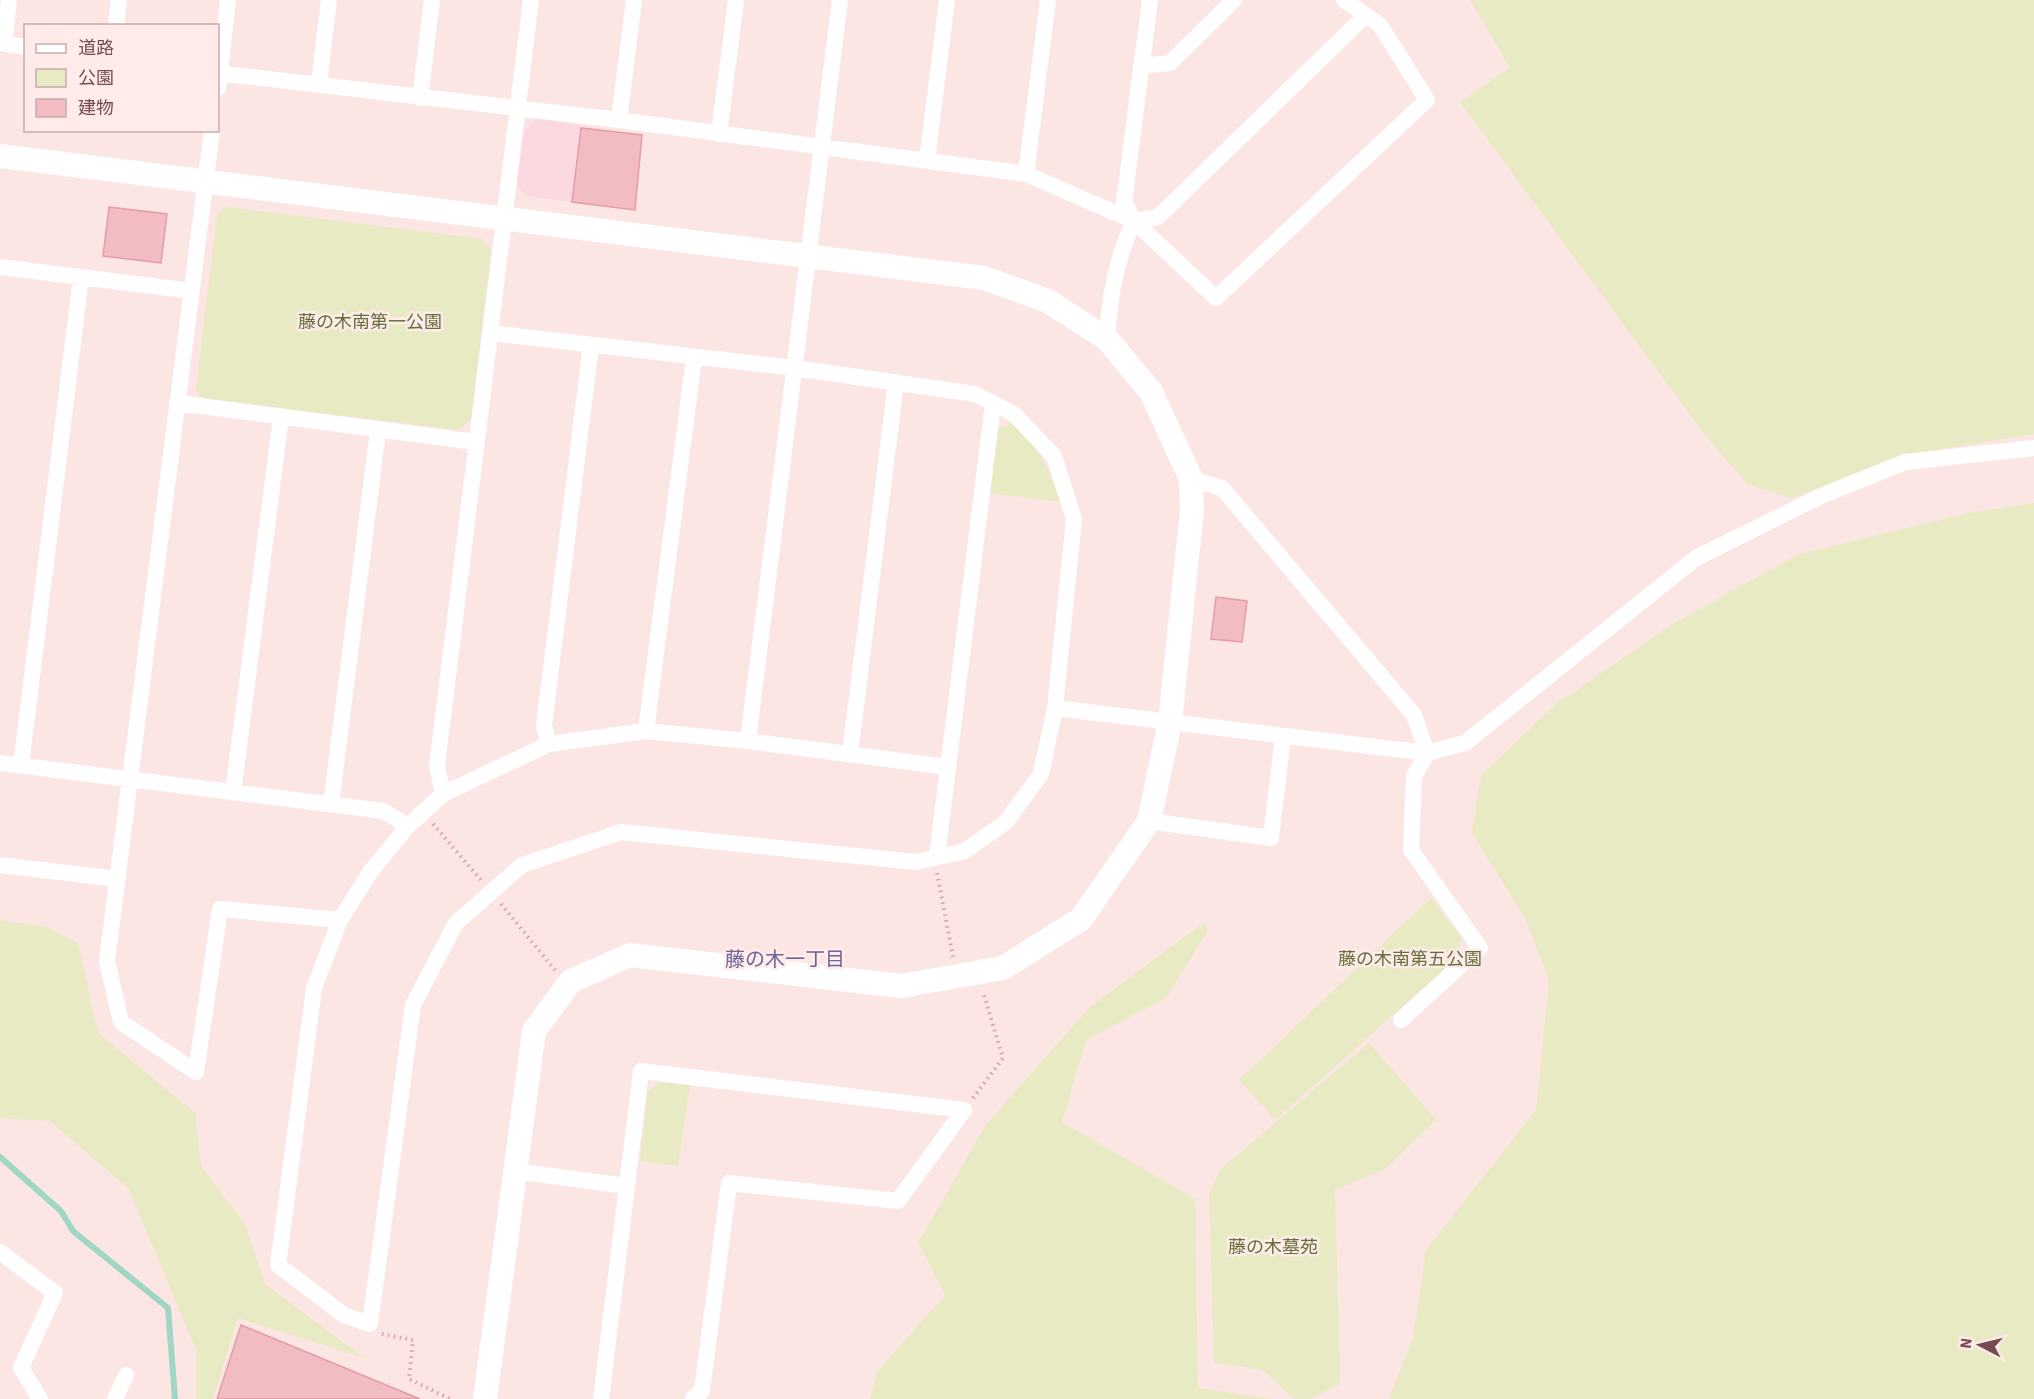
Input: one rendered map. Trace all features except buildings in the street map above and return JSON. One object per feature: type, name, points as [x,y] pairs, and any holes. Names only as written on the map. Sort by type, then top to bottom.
[{"type":"street","points":[[9,0],[2,43],[24,47]]},
{"type":"street","points":[[116,24],[119,0]]},
{"type":"street","points":[[219,71],[228,0]]},
{"type":"street","points":[[319,84],[329,0]]},
{"type":"street","points":[[420,98],[432,0]]},
{"type":"street","points":[[443,794],[437,766],[531,0]]},
{"type":"street","points":[[619,120],[634,0]]},
{"type":"street","points":[[719,134],[736,0]]},
{"type":"street","points":[[748,741],[840,0]]},
{"type":"street","points":[[927,161],[947,0]]},
{"type":"street","points":[[1026,174],[1048,0]]},
{"type":"street","points":[[1150,0],[1124,202],[1134,221],[1216,298],[1427,100],[1380,25],[1344,0]]},
{"type":"street","points":[[1141,66],[1170,63],[1234,0]]},
{"type":"street","points":[[219,79],[319,84],[517,110],[619,120],[1026,174],[1134,221],[1158,216],[1366,15]]},
{"type":"street","points":[[212,132],[107,961],[121,1022],[196,1072],[220,909],[340,920]]},
{"type":"street","points":[[0,156],[984,278],[1048,301],[1107,339],[1150,392],[1191,479],[1192,510],[1170,722],[1149,821],[1081,919],[1003,968],[901,986],[630,955],[571,981],[534,1031],[485,1399]]},
{"type":"street","points":[[1107,339],[1108,312],[1122,245],[1134,221]]},
{"type":"street","points":[[0,267],[192,291]]},
{"type":"street","points":[[21,766],[81,277]]},
{"type":"street","points":[[491,333],[795,368],[975,394],[1014,414],[1054,456],[1074,519],[1055,708],[1041,774],[1006,822],[965,851],[916,862],[621,832],[522,865],[456,923],[413,1005],[370,1324],[344,1315],[278,1265],[314,988],[340,920],[371,871],[408,826],[443,794],[549,744],[646,731],[748,741],[947,766]]},
{"type":"street","points":[[549,744],[544,726],[591,345]]},
{"type":"street","points":[[646,731],[694,358]]},
{"type":"street","points":[[850,753],[896,382]]},
{"type":"street","points":[[177,404],[476,442]]},
{"type":"street","points":[[935,857],[993,404]]},
{"type":"street","points":[[233,793],[281,417]]},
{"type":"street","points":[[331,805],[378,431]]},
{"type":"street","points":[[1055,708],[1427,753],[1465,743],[1696,558],[1821,496],[1905,462],[2034,448]]},
{"type":"street","points":[[1191,479],[1222,488],[1414,715],[1427,753],[1414,776],[1411,850],[1480,948],[1401,1020]]},
{"type":"street","points":[[1149,821],[1271,838],[1283,736]]},
{"type":"street","points":[[0,763],[384,811],[408,826]]},
{"type":"street","points":[[0,865],[117,879]]},
{"type":"street","points":[[601,1399],[641,1071],[964,1110],[898,1201],[729,1183],[702,1391],[693,1399]]},
{"type":"street","points":[[515,1171],[626,1186]]},
{"type":"street","points":[[0,1252],[55,1293],[21,1368],[40,1399]]},
{"type":"street","points":[[115,1399],[126,1375]]},
{"type":"path","points":[[935,857],[954,961]]},
{"type":"path","points":[[964,1110],[1003,1058],[983,992]]},
{"type":"path","points":[[370,1324],[376,1332],[413,1340],[409,1378],[450,1399]]},
{"type":"shaded area","points":[[537,119],[642,135],[635,210],[526,196],[517,184],[524,130]]},
{"type":"green space","points":[[1470,0],[2034,0],[2034,434],[1918,453],[1791,498],[1747,484],[1702,431],[1460,102],[1510,68]]},
{"type":"green space","name":"藤の木南第一公園","points":[[225,207],[482,239],[491,250],[471,419],[458,430],[202,398],[196,389],[217,214]]},
{"type":"green space","points":[[1011,423],[1029,441],[1042,459],[1061,502],[990,493],[998,429]]},
{"type":"green space","points":[[2034,503],[2034,1399],[1389,1399],[1413,1338],[1426,1250],[1536,1110],[1549,980],[1526,920],[1472,833],[1481,775],[1555,705],[1671,625],[1797,555],[1969,513]]},
{"type":"green space","name":"藤の木南第五公園","points":[[1431,898],[1461,937],[1459,956],[1275,1120],[1239,1080]]},
{"type":"green space","points":[[0,920],[46,927],[78,943],[98,1033],[195,1113],[201,1166],[245,1224],[265,1284],[364,1358],[238,1318],[213,1399],[196,1399],[196,1350],[129,1189],[50,1121],[0,1118]]},
{"type":"green space","points":[[1205,922],[1207,932],[1166,998],[1086,1040],[1062,1122],[1195,1199],[1198,1388],[1272,1399],[870,1399],[877,1372],[945,1295],[918,1243],[985,1126],[1090,1007]]},
{"type":"green space","name":"藤の木墓苑","points":[[1369,1043],[1436,1120],[1385,1169],[1335,1190],[1340,1384],[1310,1399],[1295,1399],[1263,1370],[1214,1363],[1209,1192],[1221,1169]]},
{"type":"green space","points":[[660,1082],[690,1085],[678,1166],[640,1161],[648,1091]]},
{"type":"waterway","points":[[0,1157],[61,1211],[73,1231],[168,1308],[175,1399]]},
{"type":"district","name":"藤の木一丁目","points":[[785,959]]}]
